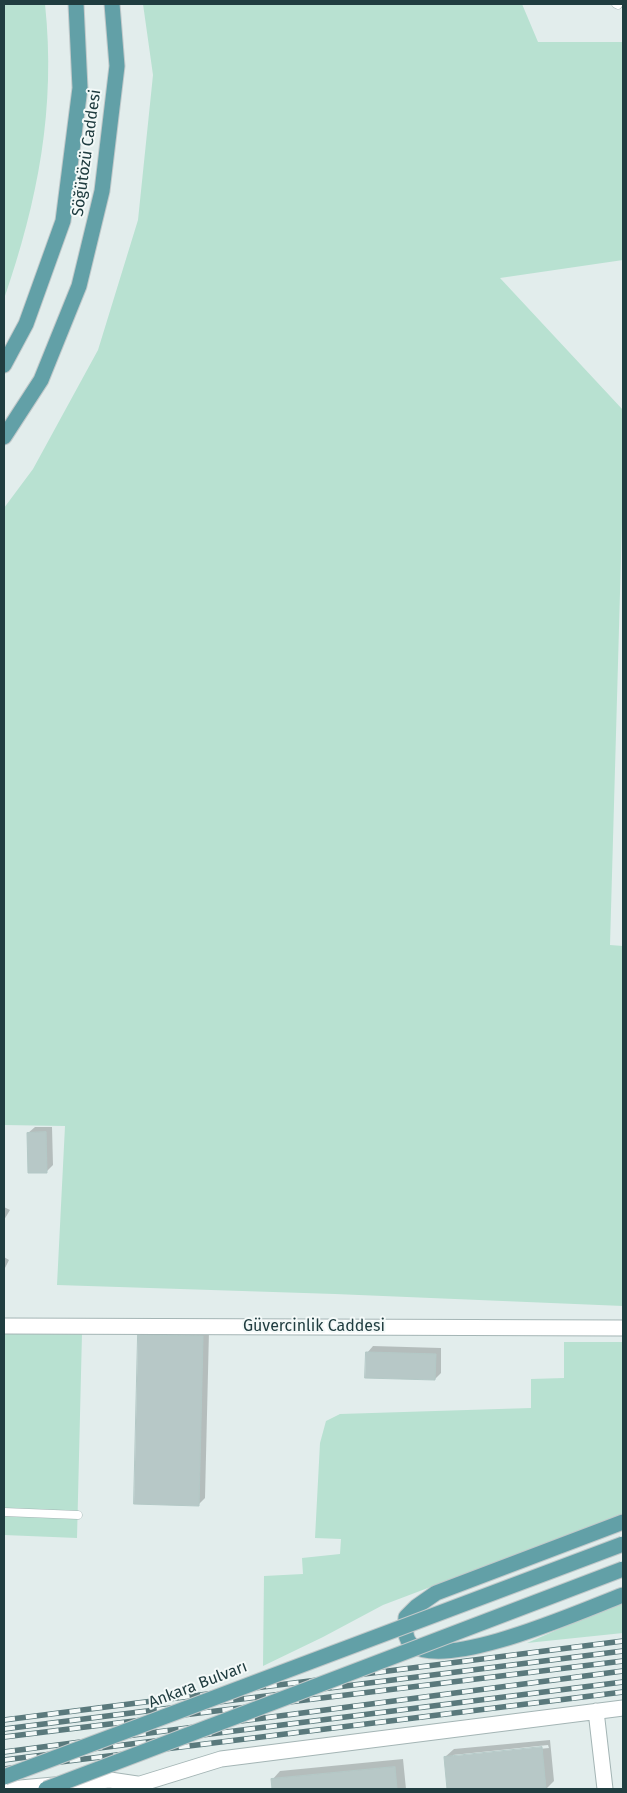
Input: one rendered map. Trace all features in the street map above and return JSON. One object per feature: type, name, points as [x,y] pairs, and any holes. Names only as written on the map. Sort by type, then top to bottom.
[{"type":"main road","name":"Söğütözü Caddesi","points":[[4,365],[26,324],[63,221],[80,88],[76,4]]},
{"type":"main road","name":"Söğütözü Caddesi","points":[[4,437],[41,380],[79,286],[102,191],[117,66],[112,4]]},
{"type":"main road","points":[[623,1522],[436,1593],[416,1607],[406,1617],[405,1631],[411,1644],[427,1652],[460,1651],[509,1638],[623,1595]]},
{"type":"main road","name":"Ankara Bulvarı","points":[[4,1777],[623,1544]]},
{"type":"main road","points":[[46,1789],[623,1569]]},
{"type":"street","name":"Güvercinlik Caddesi","points":[[4,1326],[623,1328]]},
{"type":"street","points":[[124,1789],[222,1758],[623,1708]]},
{"type":"street","points":[[596,1711],[606,1789]]},
{"type":"street","points":[[9,1789],[141,1785]]},
{"type":"lane","points":[[4,1512],[78,1515]]},
{"type":"green space","points":[[4,4],[45,4],[48,80],[46,117],[35,190],[4,299]]},
{"type":"green space","points":[[143,4],[522,4],[538,42],[623,42],[623,260],[500,278],[623,410],[623,487],[610,945],[623,946],[623,1306],[57,1285],[65,1126],[4,1125],[4,508],[33,469],[98,350],[138,220],[153,75]]},
{"type":"green space","points":[[4,1332],[82,1333],[77,1538],[4,1535]]},
{"type":"green space","points":[[564,1342],[623,1342],[623,1514],[383,1605],[263,1666],[264,1576],[303,1574],[302,1558],[340,1554],[341,1539],[315,1538],[320,1443],[326,1421],[340,1414],[531,1408],[531,1379],[564,1378]]},
{"type":"green space","points":[[623,1601],[623,1633],[527,1643]]},
{"type":"building","points":[[46,1132],[47,1173],[28,1173],[27,1133]]},
{"type":"building","points":[[138,1335],[203,1336],[199,1506],[134,1504]]},
{"type":"building","points":[[366,1352],[436,1354],[435,1380],[365,1378]]},
{"type":"building","points":[[542,1747],[546,1789],[447,1789],[444,1757]]},
{"type":"building","points":[[395,1767],[397,1789],[272,1789],[271,1779]]},
{"type":"railway","points":[[4,1720],[623,1641]]},
{"type":"railway","points":[[4,1729],[623,1651]]},
{"type":"railway","points":[[4,1737],[623,1661]]},
{"type":"railway","points":[[4,1752],[623,1671]]},
{"type":"railway","points":[[4,1760],[623,1682]]},
{"type":"railway","points":[[4,1769],[623,1692]]}]
